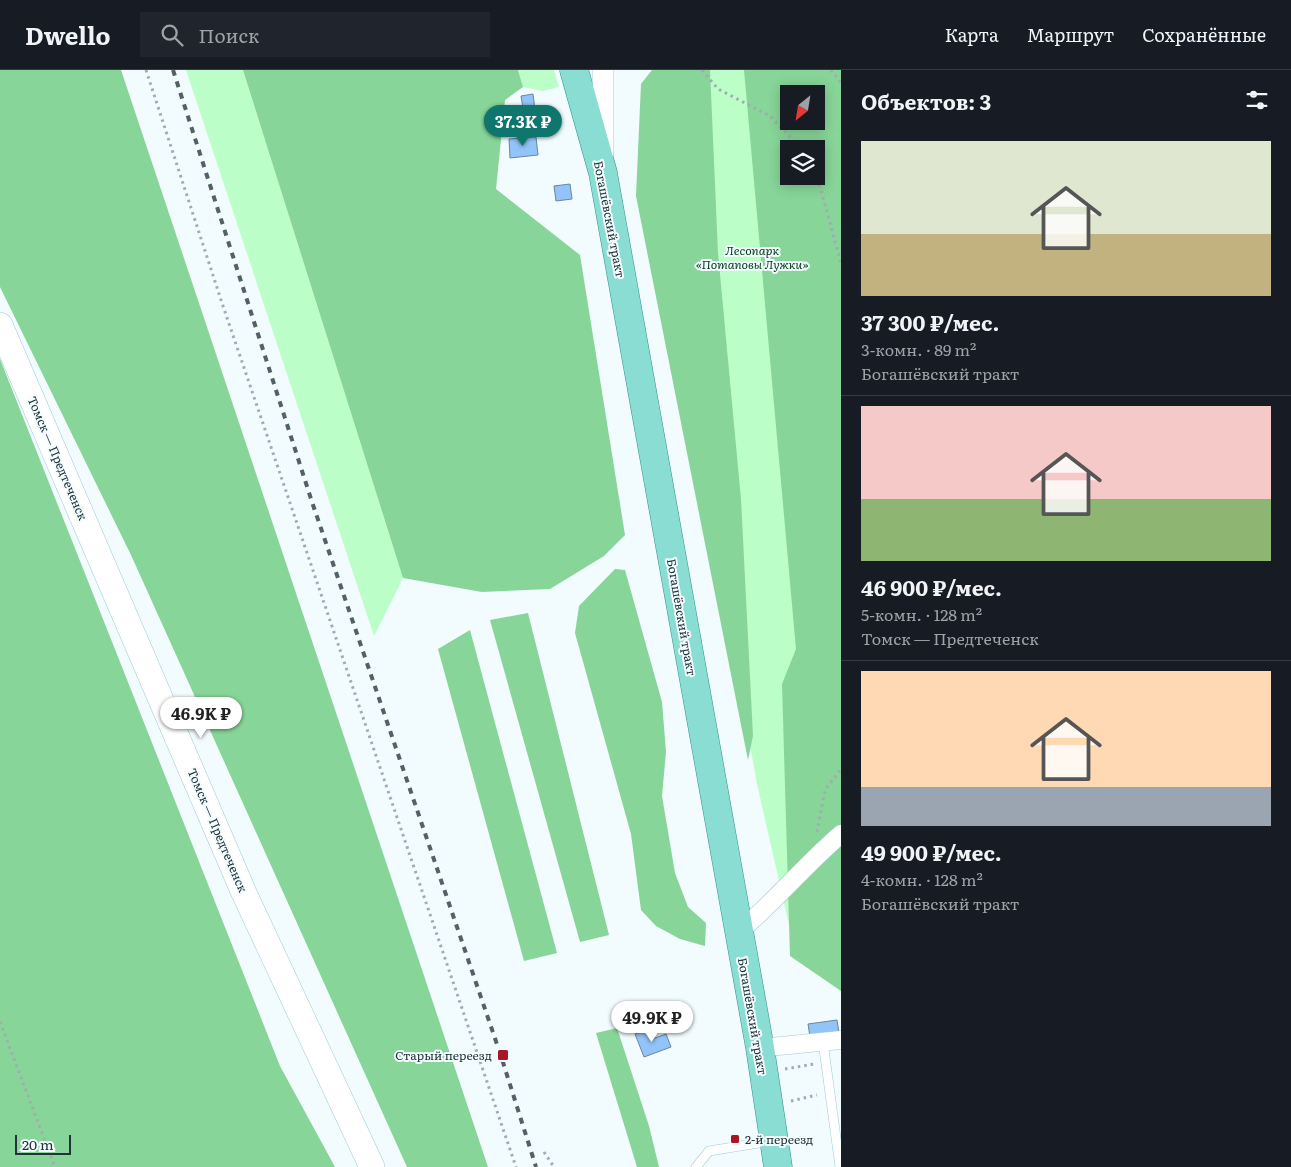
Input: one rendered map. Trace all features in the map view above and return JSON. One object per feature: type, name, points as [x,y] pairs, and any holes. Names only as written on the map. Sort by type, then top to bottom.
[{"type":"main road","name":"Богашёвский тракт","points":[[574,70],[603,173],[760,1048],[778,1167]]},
{"type":"main road","name":"Томск — Предтеченск","points":[[0,325],[244,893],[372,1167]]},
{"type":"street","points":[[603,70],[603,173]]},
{"type":"street","points":[[739,932],[783,892],[812,859],[841,834]]},
{"type":"street","points":[[760,1048],[841,1040]]},
{"type":"lane","points":[[823,1042],[840,1167]]},
{"type":"lane","points":[[696,1167],[709,1151],[774,1140]]},
{"type":"path","points":[[146,70],[229,325],[516,1167]]},
{"type":"path","points":[[702,70],[718,89],[770,116],[793,140]]},
{"type":"path","points":[[831,70],[841,84]]},
{"type":"path","points":[[820,185],[841,264]]},
{"type":"path","points":[[812,859],[825,790],[841,769]]},
{"type":"path","points":[[0,1022],[56,1167]]},
{"type":"path","points":[[544,1152],[554,1167]]},
{"type":"green space","points":[[0,70],[121,70],[488,1167],[407,1167],[131,555],[0,287]]},
{"type":"green space","points":[[186,70],[243,70],[403,578],[374,636]]},
{"type":"green space","points":[[243,70],[518,70],[523,87],[505,100],[496,189],[580,255],[625,535],[604,556],[550,589],[482,592],[403,578]]},
{"type":"green space","points":[[518,70],[554,70],[559,87],[543,91],[523,87]]},
{"type":"green space","points":[[652,70],[710,70],[718,253],[741,499],[753,736],[748,760],[636,196],[641,84]]},
{"type":"green space","name":"Лесопарк «Потаповы Лужки»","points":[[671,70],[841,70],[797,960],[757,784],[645,163]]},
{"type":"green space","points":[[744,70],[841,70],[841,991],[790,956],[782,684],[796,649]]},
{"type":"green space","points":[[0,359],[280,1066],[335,1167],[0,1167]]},
{"type":"green space","points":[[615,569],[625,570],[662,702],[666,752],[662,796],[675,873],[688,907],[706,923],[705,946],[680,939],[656,926],[641,910],[631,834],[575,633],[579,606]]},
{"type":"green space","points":[[528,613],[609,935],[580,942],[490,620]]},
{"type":"green space","points":[[470,630],[557,953],[524,961],[438,649]]},
{"type":"green space","points":[[617,1028],[649,1126],[659,1167],[637,1167],[596,1033]]},
{"type":"building","points":[[533,94],[537,125],[526,126],[521,96]]},
{"type":"building","points":[[536,137],[538,155],[510,158],[509,139]]},
{"type":"building","points":[[570,184],[572,199],[556,201],[554,186]]},
{"type":"building","points":[[837,1020],[839,1033],[810,1037],[808,1024]]},
{"type":"building","points":[[651,1028],[655,1038],[666,1034],[671,1047],[644,1057],[635,1034]]},
{"type":"railway","points":[[173,70],[312,502],[501,1056],[536,1167]]},
{"type":"place","name":"Старый переезд","points":[[503,1055]]},
{"type":"place","name":"2-й переезд","points":[[735,1139]]}]
